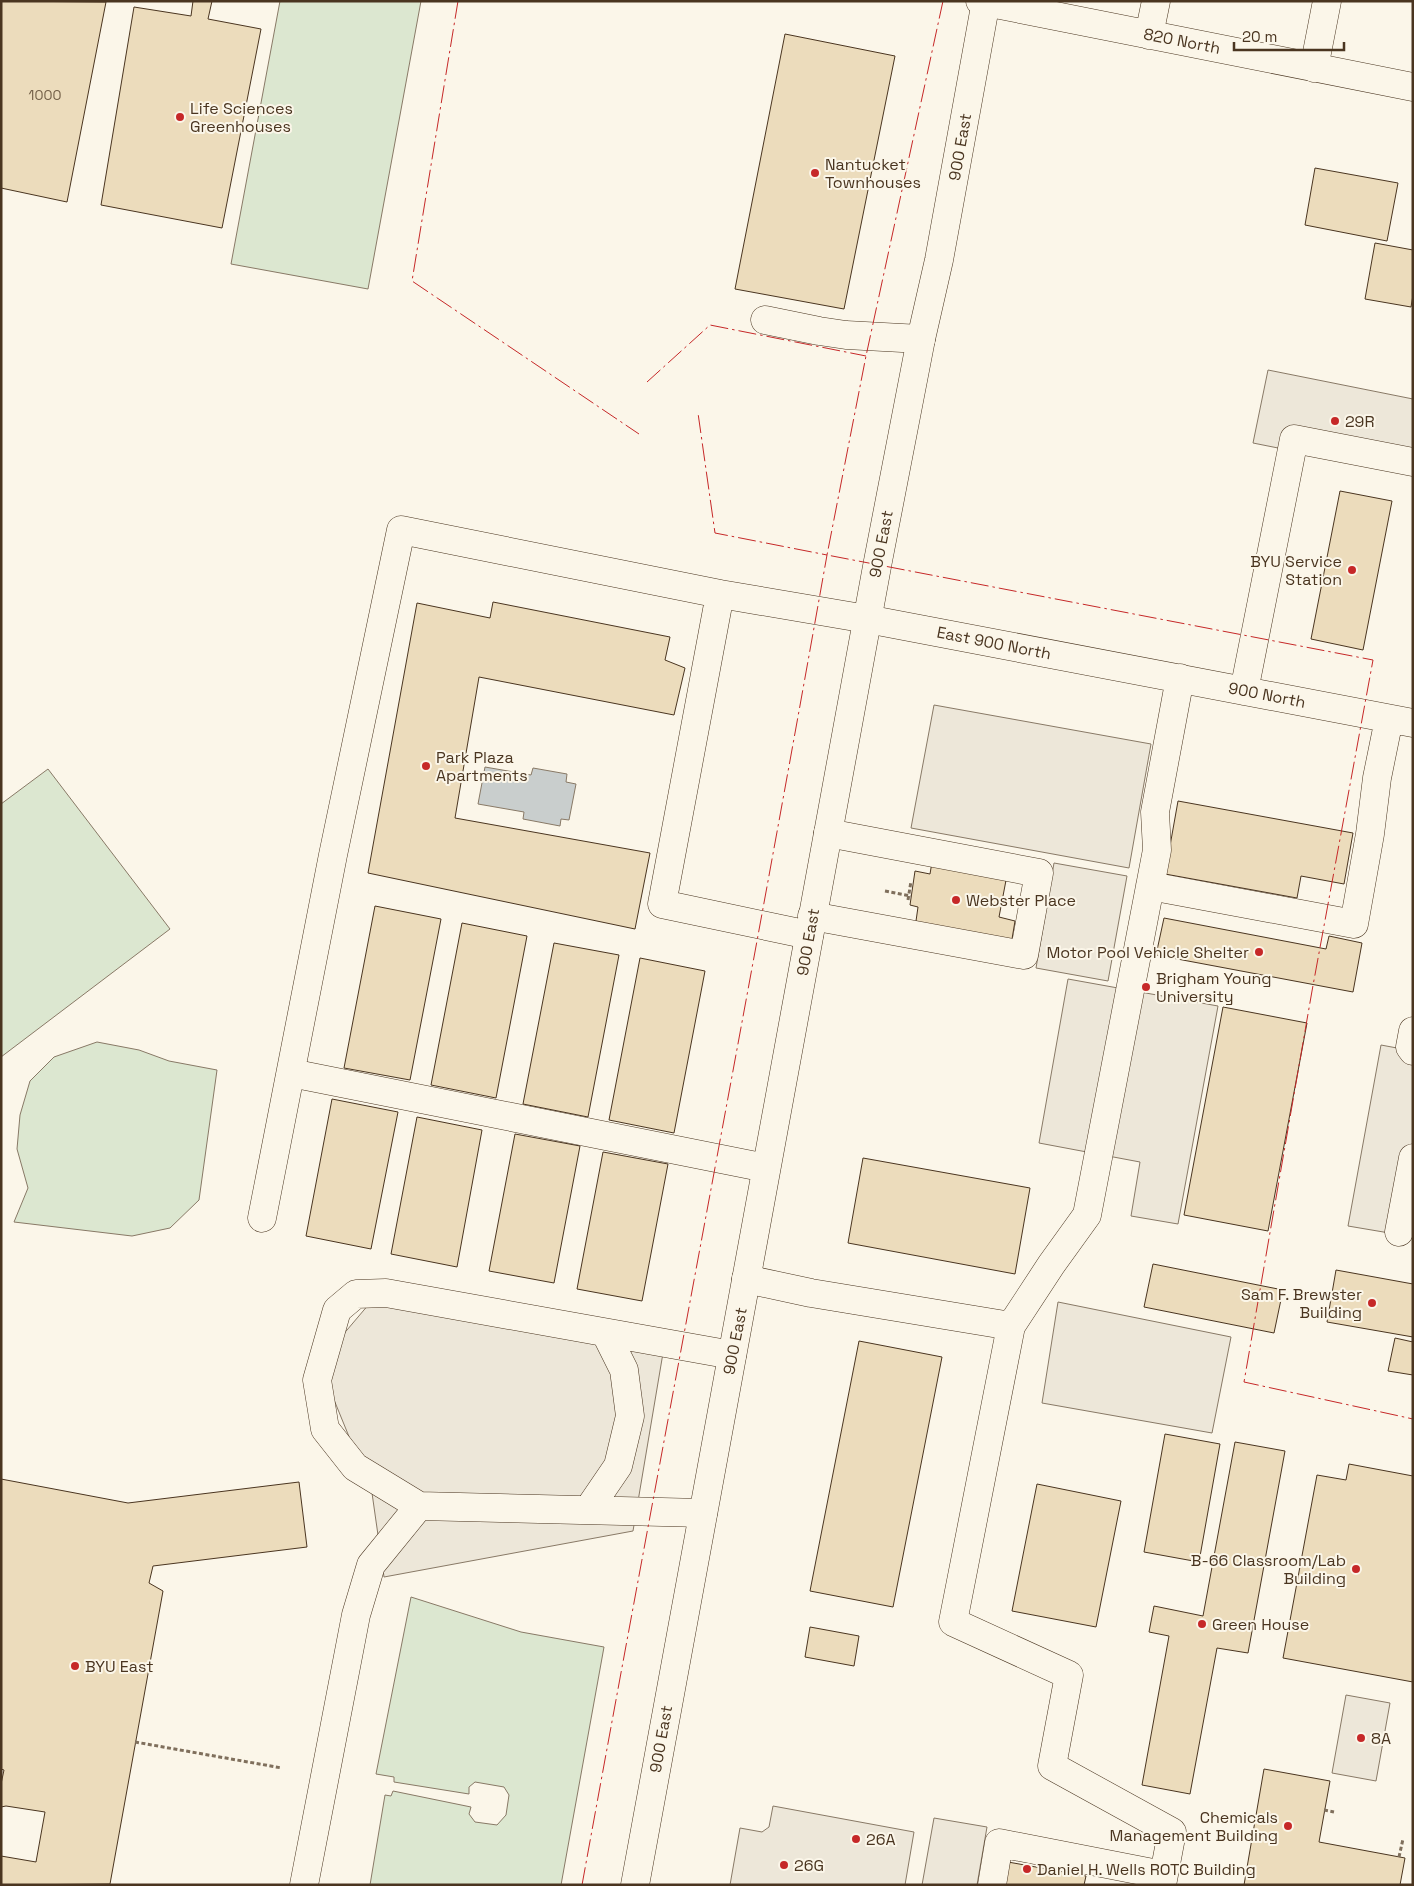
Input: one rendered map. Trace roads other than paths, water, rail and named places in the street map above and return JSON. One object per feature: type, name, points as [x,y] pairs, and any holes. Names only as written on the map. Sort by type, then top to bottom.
[{"type":"main road","points":[[1149,35],[1156,1]]},
{"type":"main road","points":[[1314,68],[1327,1]]},
{"type":"main road","name":"820 North","points":[[984,2],[1413,87]]},
{"type":"main road","name":"900 East","points":[[634,1885],[867,618],[921,340],[939,260],[984,2]]},
{"type":"main road","points":[[765,320],[837,334],[921,340]]},
{"type":"main road","points":[[1244,690],[1294,439],[1413,462]]},
{"type":"main road","name":"East 900 North","points":[[291,1074],[333,855],[401,530],[720,594],[867,618],[1120,666]]},
{"type":"main road","points":[[720,594],[662,904],[811,925],[903,932],[1024,954],[1039,873],[828,833]]},
{"type":"main road","name":"900 North","points":[[1120,666],[1401,721]]},
{"type":"main road","points":[[992,1885],[999,1843],[1162,1880],[1172,1832],[1052,1766],[1069,1675],[953,1622],[1011,1326],[1087,1214],[1150,886],[1156,850],[1155,812],[1180,678]]},
{"type":"main road","points":[[1150,886],[1354,924],[1370,834],[1377,778],[1401,721]]},
{"type":"main road","points":[[1413,1031],[1410,1047],[1413,1051]]},
{"type":"main road","points":[[262,1218],[291,1074],[766,1168]]},
{"type":"main road","points":[[1399,1232],[1413,1158]]},
{"type":"main road","points":[[746,1279],[811,1293],[1011,1326]]},
{"type":"main road","points":[[703,1513],[419,1506],[355,1467],[325,1429],[317,1380],[336,1310],[356,1294],[386,1293],[732,1356]]},
{"type":"main road","points":[[588,1510],[618,1466],[630,1416],[624,1370],[606,1334]]},
{"type":"main road","points":[[304,1885],[356,1615],[371,1566],[419,1506]]},
{"type":"place","name":"Life Sciences Greenhouses","points":[[180,117]]},
{"type":"place","name":"Nantucket Townhouses","points":[[815,173]]},
{"type":"place","name":"29R","points":[[1335,421]]},
{"type":"place","name":"BYU Service Station","points":[[1352,570]]},
{"type":"place","name":"Park Plaza Apartments","points":[[426,766]]},
{"type":"place","name":"Webster Place","points":[[956,900]]},
{"type":"place","name":"Motor Pool Vehicle Shelter","points":[[1259,952]]},
{"type":"place","name":"Brigham Young University","points":[[1146,987]]},
{"type":"place","name":"Sam F. Brewster Building","points":[[1372,1303]]},
{"type":"place","name":"B-66 Classroom/Lab Building","points":[[1356,1569]]},
{"type":"place","name":"Green House","points":[[1202,1624]]},
{"type":"place","name":"BYU East","points":[[75,1666]]},
{"type":"place","name":"8A","points":[[1361,1738]]},
{"type":"place","name":"Chemicals Management Building","points":[[1288,1826]]},
{"type":"place","name":"26A","points":[[856,1839]]},
{"type":"place","name":"26G","points":[[784,1865]]},
{"type":"place","name":"Daniel H. Wells ROTC Building","points":[[1027,1869]]}]
